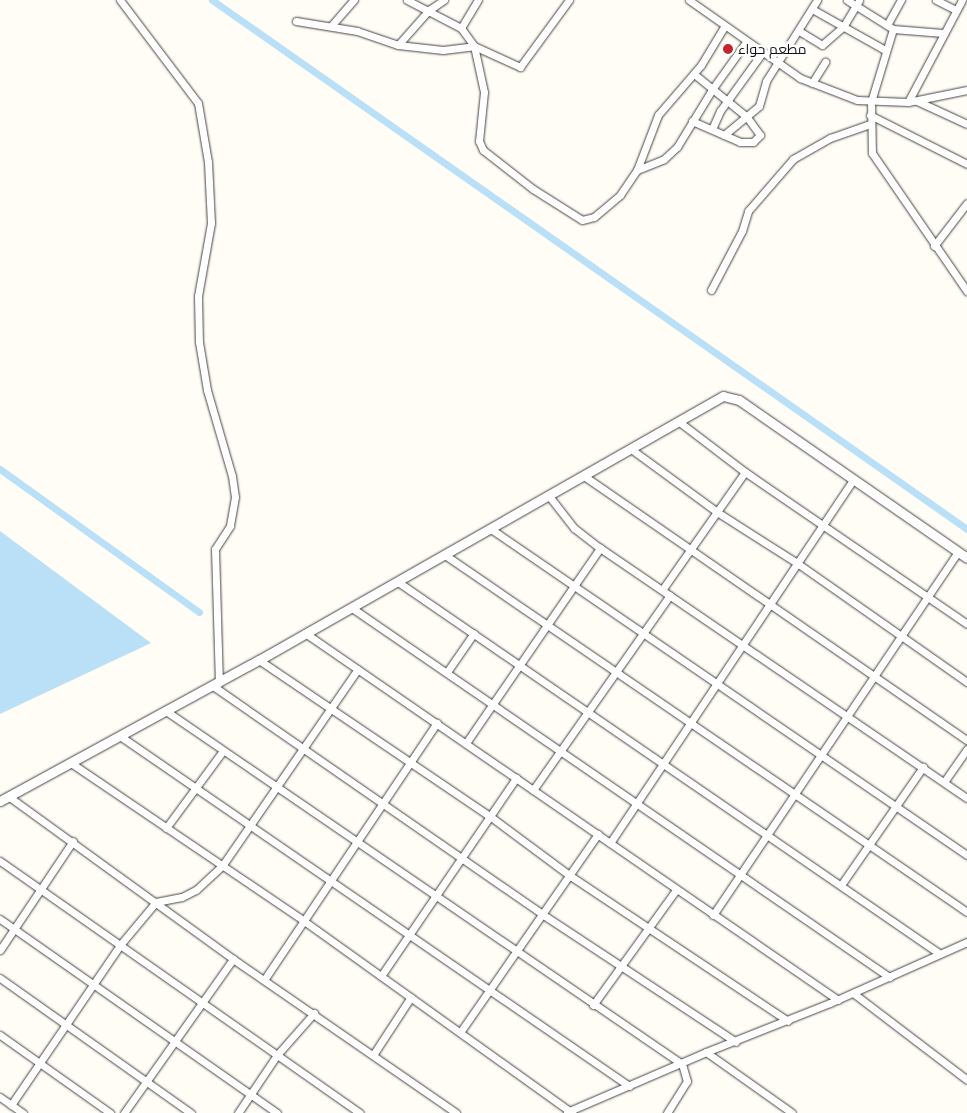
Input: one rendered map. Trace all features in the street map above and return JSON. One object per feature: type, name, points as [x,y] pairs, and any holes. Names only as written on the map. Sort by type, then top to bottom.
[{"type":"street","points":[[120,0],[198,103],[208,162],[211,223],[198,296],[199,342],[207,390],[232,476],[235,497],[230,526],[215,548],[216,684]]},
{"type":"street","points":[[331,26],[354,0]]},
{"type":"street","points":[[407,0],[461,28],[474,46],[484,92],[480,146],[533,189],[574,217],[587,220],[611,204],[637,170],[658,115],[694,74],[724,27]]},
{"type":"street","points":[[398,45],[429,10],[444,0]]},
{"type":"street","points":[[461,28],[478,0]]},
{"type":"street","points":[[296,21],[331,26],[398,45],[443,50],[474,46],[520,67],[569,0]]},
{"type":"street","points":[[689,0],[778,64],[812,83],[871,102],[908,102],[967,90]]},
{"type":"street","points":[[724,135],[747,117],[762,101],[765,85],[817,0]]},
{"type":"street","points":[[847,0],[857,3],[890,27],[943,33]]},
{"type":"street","points":[[936,0],[956,10]]},
{"type":"street","points":[[908,102],[962,0]]},
{"type":"street","points":[[897,1],[886,50],[871,102],[870,124],[874,159],[967,290]]},
{"type":"street","points":[[799,31],[822,45],[843,27],[857,3]]},
{"type":"street","points":[[812,9],[886,50]]},
{"type":"street","points":[[637,170],[669,155],[712,88],[746,42]]},
{"type":"street","points":[[712,129],[762,53]]},
{"type":"street","points":[[812,83],[825,62]]},
{"type":"street","points":[[692,121],[744,143],[757,140],[760,132],[747,117],[694,74]]},
{"type":"street","points":[[916,101],[967,124]]},
{"type":"street","points":[[870,115],[967,164]]},
{"type":"street","points":[[711,290],[748,211],[793,159],[818,144],[870,124]]},
{"type":"street","points":[[934,246],[967,203]]},
{"type":"street","points":[[4,798],[260,660],[631,449],[712,400],[729,396],[854,479],[967,558]]},
{"type":"street","points":[[678,421],[745,472],[823,527],[967,624]]},
{"type":"street","points":[[631,449],[717,512],[797,563],[967,682]]},
{"type":"street","points":[[662,590],[692,550],[745,472]]},
{"type":"street","points":[[584,476],[967,740]]},
{"type":"street","points":[[610,843],[662,762],[854,479]]},
{"type":"street","points":[[549,496],[574,528],[600,548],[967,798]]},
{"type":"street","points":[[491,529],[967,855]]},
{"type":"street","points":[[466,743],[600,548]]},
{"type":"street","points":[[713,915],[958,552]]},
{"type":"street","points":[[446,555],[793,796],[967,912]]},
{"type":"street","points":[[398,582],[589,711],[940,954]]},
{"type":"street","points":[[533,790],[670,595]]},
{"type":"street","points":[[352,608],[890,977]]},
{"type":"street","points":[[306,633],[838,1000]]},
{"type":"street","points":[[447,672],[474,633]]},
{"type":"street","points":[[260,660],[491,817],[569,875],[788,1020]]},
{"type":"street","points":[[11,1105],[120,945],[156,902],[182,897],[196,890],[222,866],[251,828],[358,669]]},
{"type":"street","points":[[216,684],[305,749],[465,857],[542,914],[736,1042]]},
{"type":"street","points":[[166,711],[222,752],[356,840],[437,895],[516,953],[682,1064],[687,1081],[667,1113]]},
{"type":"street","points":[[264,980],[304,921],[328,881],[437,723]]},
{"type":"street","points":[[120,736],[328,881],[629,1086]]},
{"type":"street","points":[[944,782],[967,749]]},
{"type":"street","points":[[166,828],[222,752]]},
{"type":"street","points":[[71,763],[304,921],[461,1032],[568,1112],[706,1052],[736,1042],[838,1000],[967,942]]},
{"type":"street","points":[[841,885],[923,768]]},
{"type":"street","points":[[381,976],[465,857],[516,778]]},
{"type":"street","points":[[4,798],[73,841],[233,958],[456,1113]]},
{"type":"street","points":[[461,1032],[598,834]]},
{"type":"street","points":[[0,950],[73,841]]},
{"type":"street","points":[[0,861],[360,1113]]},
{"type":"street","points":[[594,1005],[676,890]]},
{"type":"street","points":[[0,919],[94,983],[277,1113]]},
{"type":"street","points":[[124,1113],[233,958]]},
{"type":"street","points":[[0,978],[191,1113]]},
{"type":"street","points":[[853,993],[967,1080]]},
{"type":"street","points":[[373,1055],[411,997]]},
{"type":"street","points":[[238,1113],[277,1055],[314,1013]]},
{"type":"street","points":[[0,1035],[110,1113]]},
{"type":"street","points":[[706,1052],[792,1113]]},
{"type":"street","points":[[0,1098],[23,1113]]},
{"type":"water","points":[[0,531],[151,643],[0,714]]},
{"type":"waterway","points":[[212,0],[967,529]]},
{"type":"waterway","points":[[0,469],[199,612]]},
{"type":"place","name":"مطعم حواء","points":[[728,49]]}]
